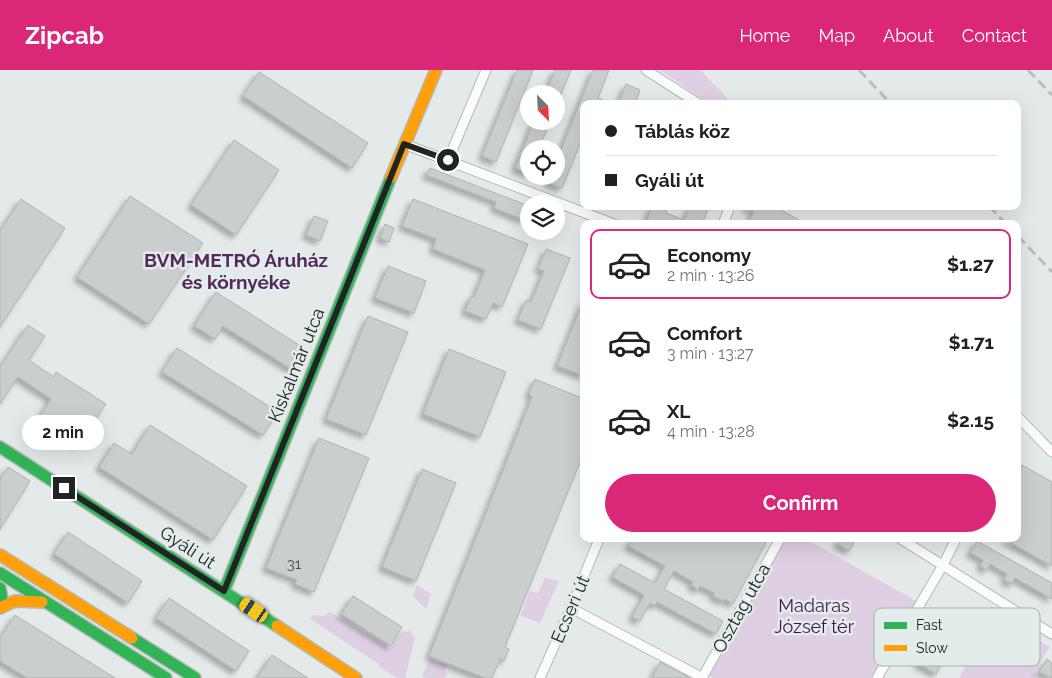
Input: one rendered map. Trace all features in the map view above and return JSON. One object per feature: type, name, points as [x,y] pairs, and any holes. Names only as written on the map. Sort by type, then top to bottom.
[{"type":"street","name":"Kiskalmár utca","points":[[224,591],[404,144],[436,70]]},
{"type":"street","points":[[448,160],[486,70]]},
{"type":"street","points":[[646,70],[693,100]]},
{"type":"street","points":[[404,144],[604,220]]},
{"type":"street","points":[[1021,421],[1052,452]]},
{"type":"street","name":"Gyáli út","points":[[0,447],[356,678]]},
{"type":"street","name":"Ecseri út","points":[[540,678],[598,542]]},
{"type":"street","name":"Osztag utca","points":[[703,678],[778,542]]},
{"type":"street","points":[[906,542],[1011,608]]},
{"type":"street","points":[[918,608],[954,542]]},
{"type":"street","points":[[0,555],[195,678]]},
{"type":"street","points":[[0,573],[166,678]]},
{"type":"street","points":[[0,588],[2,598],[0,608]]},
{"type":"street","points":[[0,608],[16,600],[45,602]]},
{"type":"street","points":[[571,608],[703,678]]},
{"type":"street","points":[[1040,626],[1052,634]]},
{"type":"street","points":[[877,678],[884,666]]},
{"type":"green space","points":[[660,70],[700,70],[729,100],[704,100]]},
{"type":"green space","name":"Madaras József tér","points":[[782,542],[811,542],[916,601],[912,608],[874,608],[874,666],[878,666],[871,678],[713,678],[708,675]]},
{"type":"green space","points":[[545,578],[559,581],[540,623],[521,616],[530,591],[538,593]]},
{"type":"green space","points":[[417,585],[431,594],[426,609],[413,596]]},
{"type":"green space","points":[[330,612],[390,649],[403,630],[406,632],[409,630],[415,638],[405,678],[397,678],[310,619],[313,615],[324,616]]},
{"type":"green space","points":[[1040,641],[1050,647],[1040,663]]},
{"type":"green space","points":[[430,659],[447,665],[444,671],[448,673],[445,678],[426,678],[422,676]]},
{"type":"green space","points":[[966,666],[1038,666],[1034,672],[1036,678],[959,678]]},
{"type":"building","points":[[517,70],[533,70],[527,85],[520,85],[520,102],[496,162],[482,156]]},
{"type":"building","points":[[555,70],[571,70],[565,85],[549,85]]},
{"type":"building","points":[[593,70],[609,70],[598,98],[603,100],[581,100]]},
{"type":"building","points":[[259,72],[368,143],[352,168],[243,96]]},
{"type":"building","points":[[626,84],[640,90],[636,100],[620,100]]},
{"type":"building","points":[[580,102],[580,144],[565,181],[565,140]]},
{"type":"building","points":[[530,130],[546,130],[543,140],[526,140]]},
{"type":"building","points":[[234,140],[279,170],[236,235],[191,205]]},
{"type":"building","points":[[520,156],[520,170],[515,168]]},
{"type":"building","points":[[430,168],[520,203],[520,218],[494,208],[496,202],[426,175]]},
{"type":"building","points":[[130,196],[203,243],[149,324],[77,277]]},
{"type":"building","points":[[21,199],[65,228],[0,327],[0,231]]},
{"type":"building","points":[[413,199],[528,244],[502,307],[493,303],[486,319],[465,311],[471,296],[474,297],[485,270],[433,249],[436,239],[402,226]]},
{"type":"building","points":[[650,210],[667,210],[666,213],[684,220],[647,220]]},
{"type":"building","points":[[688,210],[707,210],[704,220],[684,220]]},
{"type":"building","points":[[751,210],[781,210],[799,220],[749,220],[754,212]]},
{"type":"building","points":[[314,216],[328,221],[320,241],[306,235]]},
{"type":"building","points":[[385,224],[394,228],[389,242],[380,238]]},
{"type":"building","points":[[546,249],[570,258],[541,329],[518,320],[526,300],[531,302],[544,271],[538,269]]},
{"type":"building","points":[[388,266],[426,281],[414,313],[375,298]]},
{"type":"building","points":[[216,292],[307,350],[294,371],[223,326],[215,339],[194,326]]},
{"type":"building","points":[[580,308],[580,375],[557,366]]},
{"type":"building","points":[[368,316],[408,332],[366,435],[326,419]]},
{"type":"building","points":[[28,325],[45,336],[29,360],[54,377],[56,372],[106,404],[78,445],[38,419],[51,399],[18,377],[0,404],[0,367]]},
{"type":"building","points":[[177,348],[278,412],[263,435],[162,372]]},
{"type":"building","points":[[449,349],[506,372],[480,437],[423,414]]},
{"type":"building","points":[[535,379],[580,397],[580,462],[505,647],[509,649],[504,661],[500,659],[492,678],[485,678],[429,656],[532,397],[529,394]]},
{"type":"building","points":[[150,425],[247,486],[213,540],[99,467],[114,443],[132,454]]},
{"type":"building","points":[[319,438],[369,458],[314,592],[295,584],[297,580],[266,568]]},
{"type":"building","points":[[1022,465],[1052,482],[1052,566],[1009,542],[1021,542]]},
{"type":"building","points":[[8,467],[30,481],[0,529],[0,480]]},
{"type":"building","points":[[422,469],[456,483],[416,581],[382,567]]},
{"type":"building","points":[[68,532],[142,581],[128,603],[54,554]]},
{"type":"building","points":[[630,542],[766,542],[733,604],[713,596],[714,593],[700,586],[698,590],[691,585],[693,582],[674,571],[664,589],[723,621],[716,634],[657,602],[655,606],[650,603],[640,621],[632,617],[644,595],[612,577],[620,564],[655,583],[665,566],[628,546]]},
{"type":"building","points":[[838,542],[854,542],[849,551],[837,544]]},
{"type":"building","points":[[976,542],[979,542],[1052,583],[1052,599],[1015,578],[1012,584],[1004,580],[1007,574],[990,564],[987,570],[980,566],[983,560],[970,553]]},
{"type":"building","points":[[353,596],[402,627],[391,646],[341,614]]},
{"type":"building","points":[[169,598],[249,651],[236,671],[156,618]]},
{"type":"building","points":[[15,615],[115,678],[27,678],[0,661],[0,638]]},
{"type":"building","points":[[272,655],[308,678],[257,678]]},
{"type":"building","points":[[1047,659],[1052,663],[1052,678],[1039,672]]},
{"type":"building","points":[[660,662],[690,678],[652,678]]},
{"type":"building","points":[[922,666],[940,666],[936,674]]},
{"type":"railway","points":[[859,70],[887,100]]},
{"type":"railway","points":[[1028,70],[1052,95]]},
{"type":"railway","points":[[993,210],[1002,220]]},
{"type":"railway","points":[[1021,239],[1052,272]]},
{"type":"traffic: fast","points":[[224,591],[391,177]]},
{"type":"traffic: fast","points":[[0,447],[277,626]]},
{"type":"traffic: fast","points":[[0,573],[166,678]]},
{"type":"traffic: fast","points":[[0,588],[2,598],[0,608]]},
{"type":"traffic: fast","points":[[132,638],[195,678]]},
{"type":"traffic: slow","points":[[391,177],[436,70]]},
{"type":"traffic: slow","points":[[0,555],[132,638]]},
{"type":"traffic: slow","points":[[0,608],[15,601],[42,602]]},
{"type":"traffic: slow","points":[[277,626],[356,678]]},
{"type":"district","name":"BVM-METRÓ Áruház és környéke","points":[[236,271]]},
{"type":"route","points":[[64,488],[224,591],[404,144],[448,160]]}]
